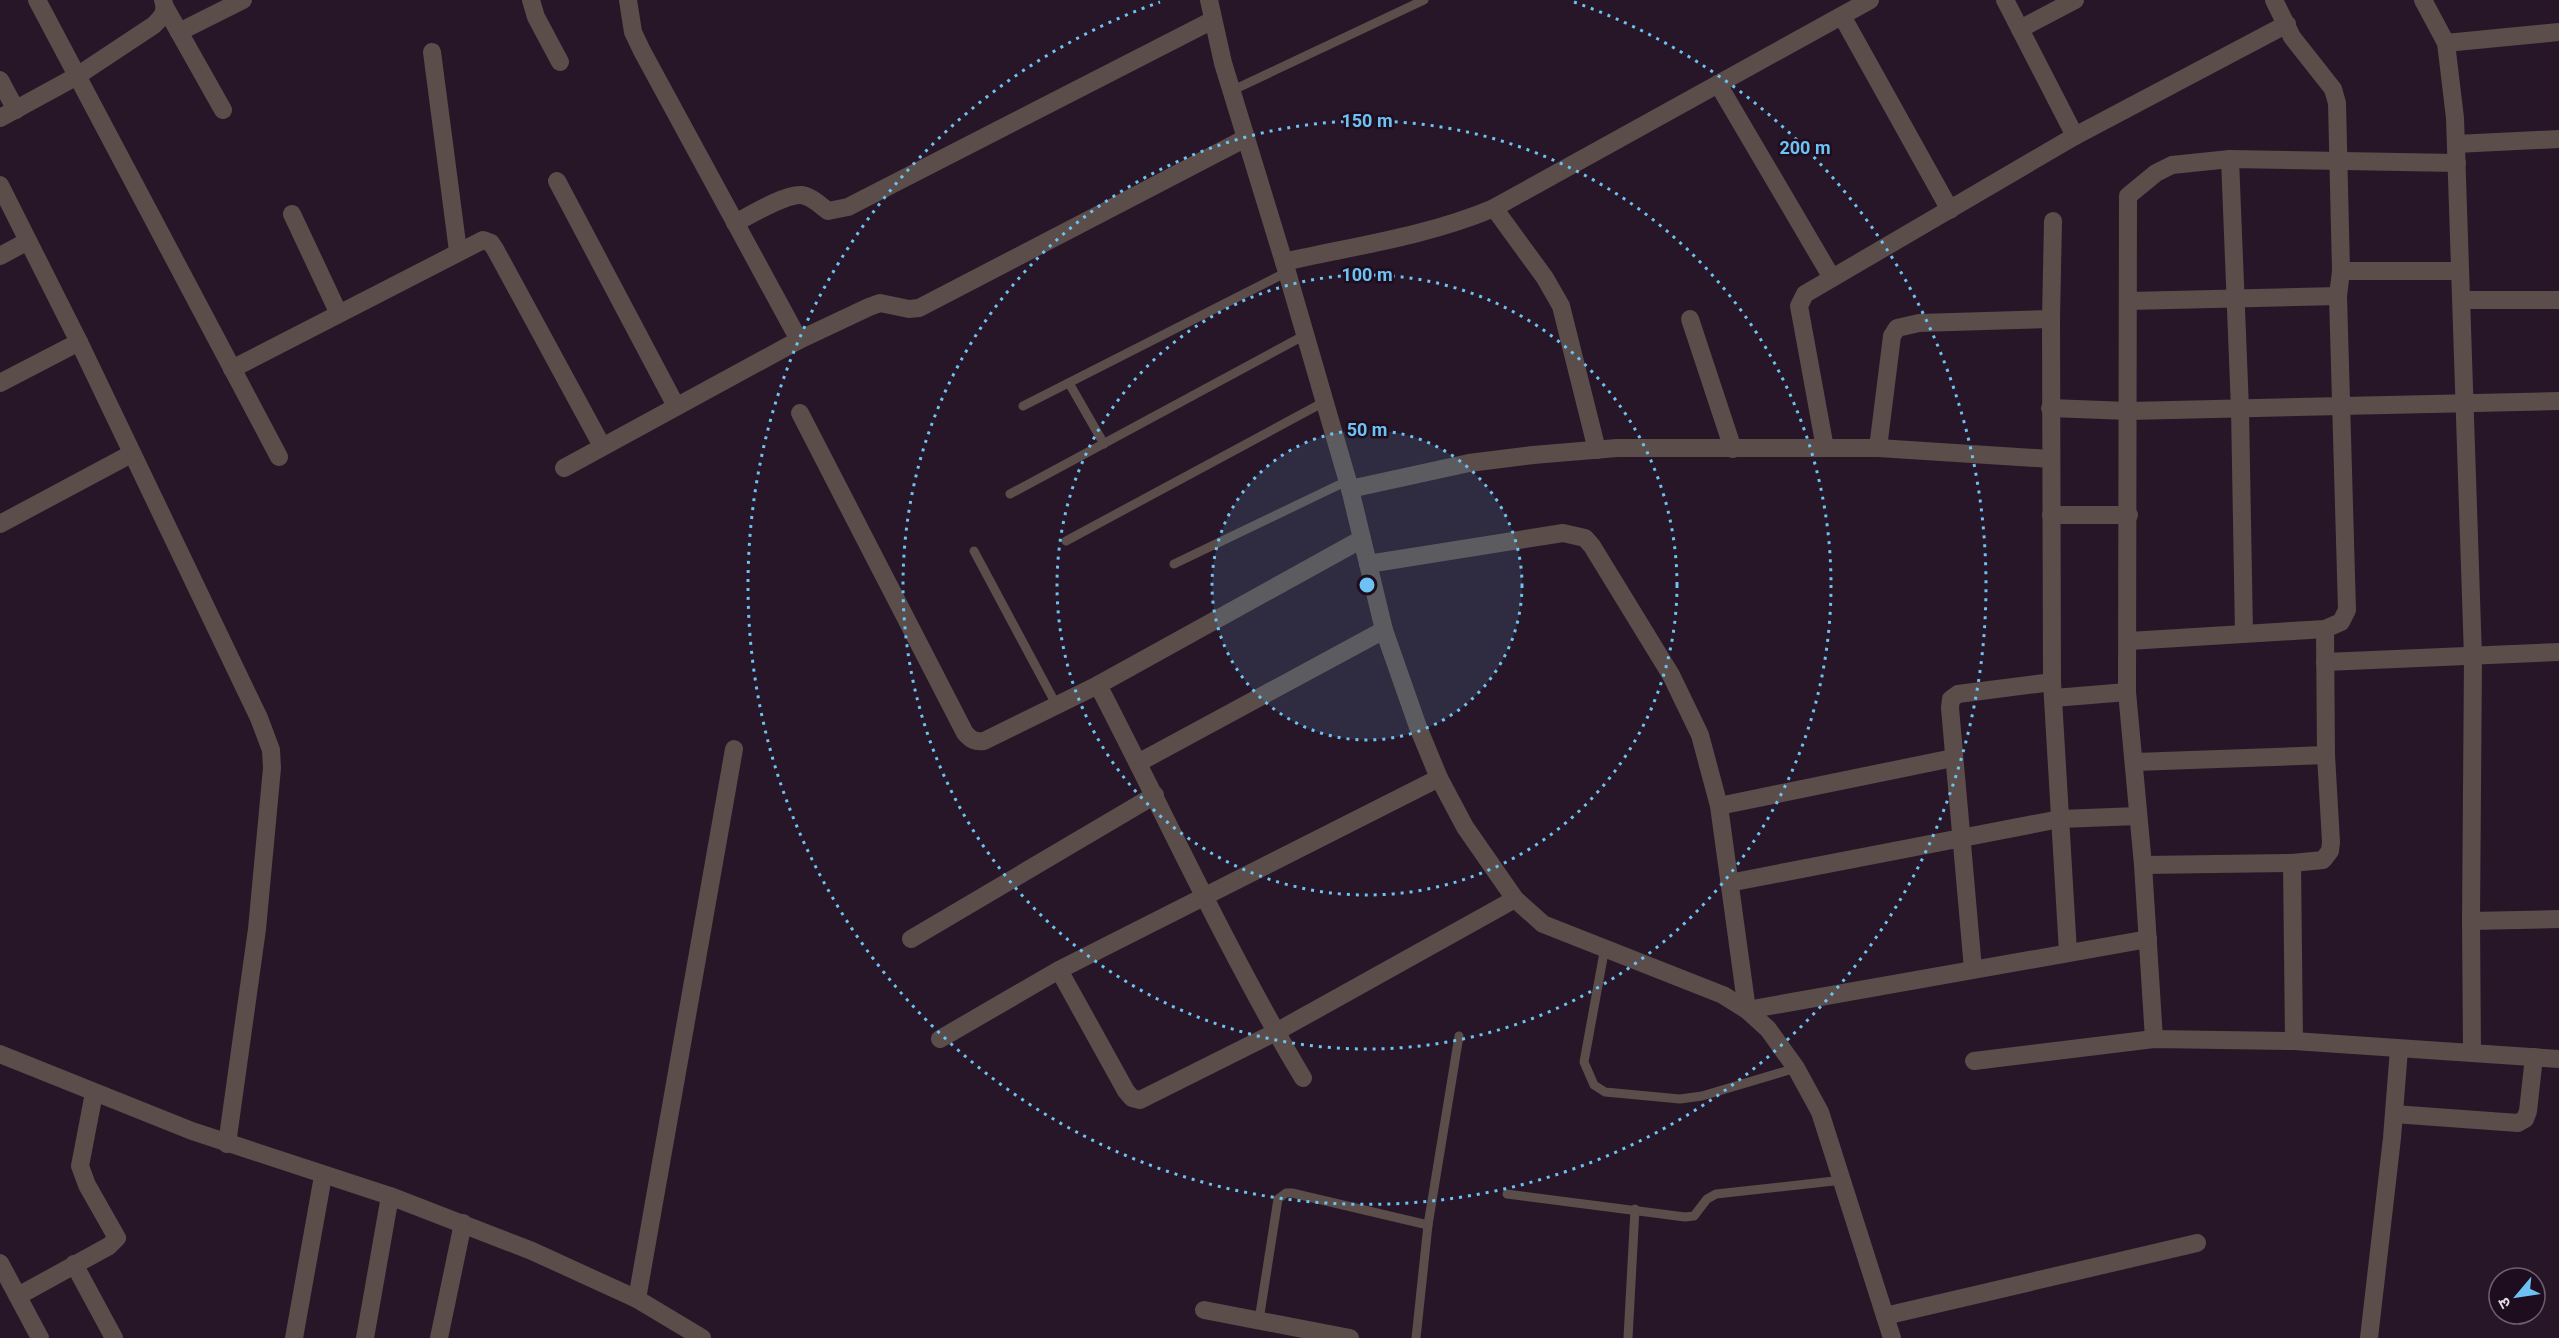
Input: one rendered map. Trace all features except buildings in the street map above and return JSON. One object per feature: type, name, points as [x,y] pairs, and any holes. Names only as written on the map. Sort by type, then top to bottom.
[{"type":"street","points":[[37,0],[279,457]]},
{"type":"street","points":[[179,32],[243,0]]},
{"type":"street","points":[[531,0],[536,17],[560,62]]},
{"type":"street","points":[[628,0],[633,32],[642,51],[799,340]]},
{"type":"street","points":[[1209,0],[1231,92],[1349,485],[1384,630],[1418,727],[1465,827],[1515,899],[1543,924],[1565,935],[1605,947],[1716,991],[1747,1010],[1768,1029],[1796,1068],[1820,1113],[1892,1338]]},
{"type":"street","points":[[1285,267],[1455,223],[1494,208],[1870,0]]},
{"type":"street","points":[[2005,0],[2075,136]]},
{"type":"street","points":[[2020,29],[2075,0]]},
{"type":"street","points":[[2129,641],[2325,629],[2341,622],[2347,610],[2338,296],[2341,271],[2337,103],[2333,89],[2298,45],[2274,0]]},
{"type":"street","points":[[2423,0],[2446,42],[2457,163],[2473,657],[2472,1053]]},
{"type":"street","points":[[0,80],[8,114],[77,76],[154,25],[162,17],[164,4]]},
{"type":"street","points":[[164,4],[223,110]]},
{"type":"street","points":[[1842,16],[1950,210]]},
{"type":"street","points":[[735,223],[790,197],[801,195],[810,198],[828,211],[848,207],[1213,20]]},
{"type":"street","points":[[1825,448],[1799,306],[1804,294],[2075,136],[2287,24]]},
{"type":"street","points":[[2446,42],[2559,32]]},
{"type":"street","points":[[432,52],[459,251]]},
{"type":"street","points":[[1718,84],[1832,278]]},
{"type":"street","points":[[564,468],[799,340],[880,303],[909,309],[919,308],[1246,138]]},
{"type":"street","points":[[2456,144],[2559,139]]},
{"type":"street","points":[[2230,159],[2240,409],[2244,633]]},
{"type":"street","points":[[2154,1039],[2135,762],[2127,692],[2129,641],[2128,196],[2156,172],[2172,165],[2230,159],[2457,163]]},
{"type":"street","points":[[557,181],[676,406]]},
{"type":"street","points":[[0,185],[79,342],[260,718],[271,750],[272,768],[257,928],[227,1144]]},
{"type":"street","points":[[1494,208],[1554,291],[1561,306],[1597,450]]},
{"type":"street","points":[[292,214],[338,312]]},
{"type":"street","points":[[2053,221],[2050,408],[2053,690],[2068,952]]},
{"type":"street","points":[[232,369],[338,312],[483,240],[491,243],[495,249],[603,446]]},
{"type":"street","points":[[0,256],[28,242]]},
{"type":"street","points":[[2341,271],[2460,271]]},
{"type":"street","points":[[2128,301],[2338,296]]},
{"type":"street","points":[[2462,300],[2559,300]]},
{"type":"street","points":[[1690,319],[1733,448]]},
{"type":"street","points":[[1878,448],[1892,336],[1897,328],[1919,323],[2051,319]]},
{"type":"street","points":[[0,383],[79,342]]},
{"type":"street","points":[[2050,408],[2129,411],[2559,401]]},
{"type":"street","points":[[800,413],[965,733],[971,740],[984,741],[1098,685],[1362,539]]},
{"type":"street","points":[[1349,485],[1469,463],[1597,450],[1878,448],[2051,459]]},
{"type":"street","points":[[0,524],[131,454]]},
{"type":"street","points":[[2051,515],[2129,515]]},
{"type":"street","points":[[1368,564],[1563,533],[1585,538],[1602,560],[1688,707],[1700,735],[1719,806],[1747,1010]]},
{"type":"street","points":[[2143,865],[2292,863],[2324,860],[2330,851],[2326,755],[2325,629]]},
{"type":"street","points":[[1138,763],[1384,630]]},
{"type":"street","points":[[2325,662],[2559,652]]},
{"type":"street","points":[[1098,685],[1204,896],[1303,1078]]},
{"type":"street","points":[[1973,969],[1953,758],[1951,699],[1958,694],[2053,690],[2127,692]]},
{"type":"street","points":[[637,1299],[734,749]]},
{"type":"street","points":[[2135,762],[2326,755]]},
{"type":"street","points":[[1719,806],[1953,758]]},
{"type":"street","points":[[940,1039],[1059,970],[1440,778]]},
{"type":"street","points":[[911,939],[1155,795]]},
{"type":"street","points":[[1729,883],[2060,819],[2138,816]]},
{"type":"street","points":[[2292,863],[2294,1041]]},
{"type":"street","points":[[1059,970],[1126,1091],[1132,1098],[1140,1100],[1276,1032],[1515,899]]},
{"type":"street","points":[[2471,921],[2559,920]]},
{"type":"street","points":[[1747,1010],[2148,939]]},
{"type":"street","points":[[1974,1061],[2154,1039],[2294,1041],[2559,1059]]},
{"type":"street","points":[[2369,1338],[2399,1049]]},
{"type":"street","points":[[0,1054],[227,1144],[390,1196],[463,1223],[532,1251],[637,1299],[702,1338]]},
{"type":"street","points":[[2394,1114],[2518,1123],[2525,1119],[2528,1111],[2534,1057]]},
{"type":"street","points":[[18,1296],[109,1246],[117,1238],[87,1185],[80,1166],[94,1093]]},
{"type":"street","points":[[294,1338],[323,1176]]},
{"type":"street","points":[[365,1338],[390,1196]]},
{"type":"street","points":[[439,1338],[463,1223]]},
{"type":"street","points":[[1885,1316],[2197,1243]]},
{"type":"street","points":[[0,1263],[40,1338]]},
{"type":"street","points":[[74,1264],[114,1338]]},
{"type":"street","points":[[1204,1310],[1350,1338]]},
{"type":"lane","points":[[1231,92],[1424,0]]},
{"type":"lane","points":[[1023,406],[1285,267]]},
{"type":"lane","points":[[1010,494],[1305,335]]},
{"type":"lane","points":[[1070,383],[1104,444]]},
{"type":"lane","points":[[1066,541],[1324,402]]},
{"type":"lane","points":[[1174,564],[1349,485]]},
{"type":"lane","points":[[974,551],[1057,706]]},
{"type":"lane","points":[[1605,947],[1584,1062],[1594,1085],[1605,1092],[1680,1099],[1702,1096],[1796,1068]]},
{"type":"lane","points":[[1416,1338],[1428,1225],[1459,1036]]},
{"type":"lane","points":[[1507,1194],[1685,1217],[1694,1216],[1707,1199],[1716,1194],[1843,1180]]},
{"type":"lane","points":[[1259,1320],[1278,1199],[1281,1196],[1292,1192],[1428,1225]]},
{"type":"lane","points":[[1628,1338],[1635,1209]]}]
